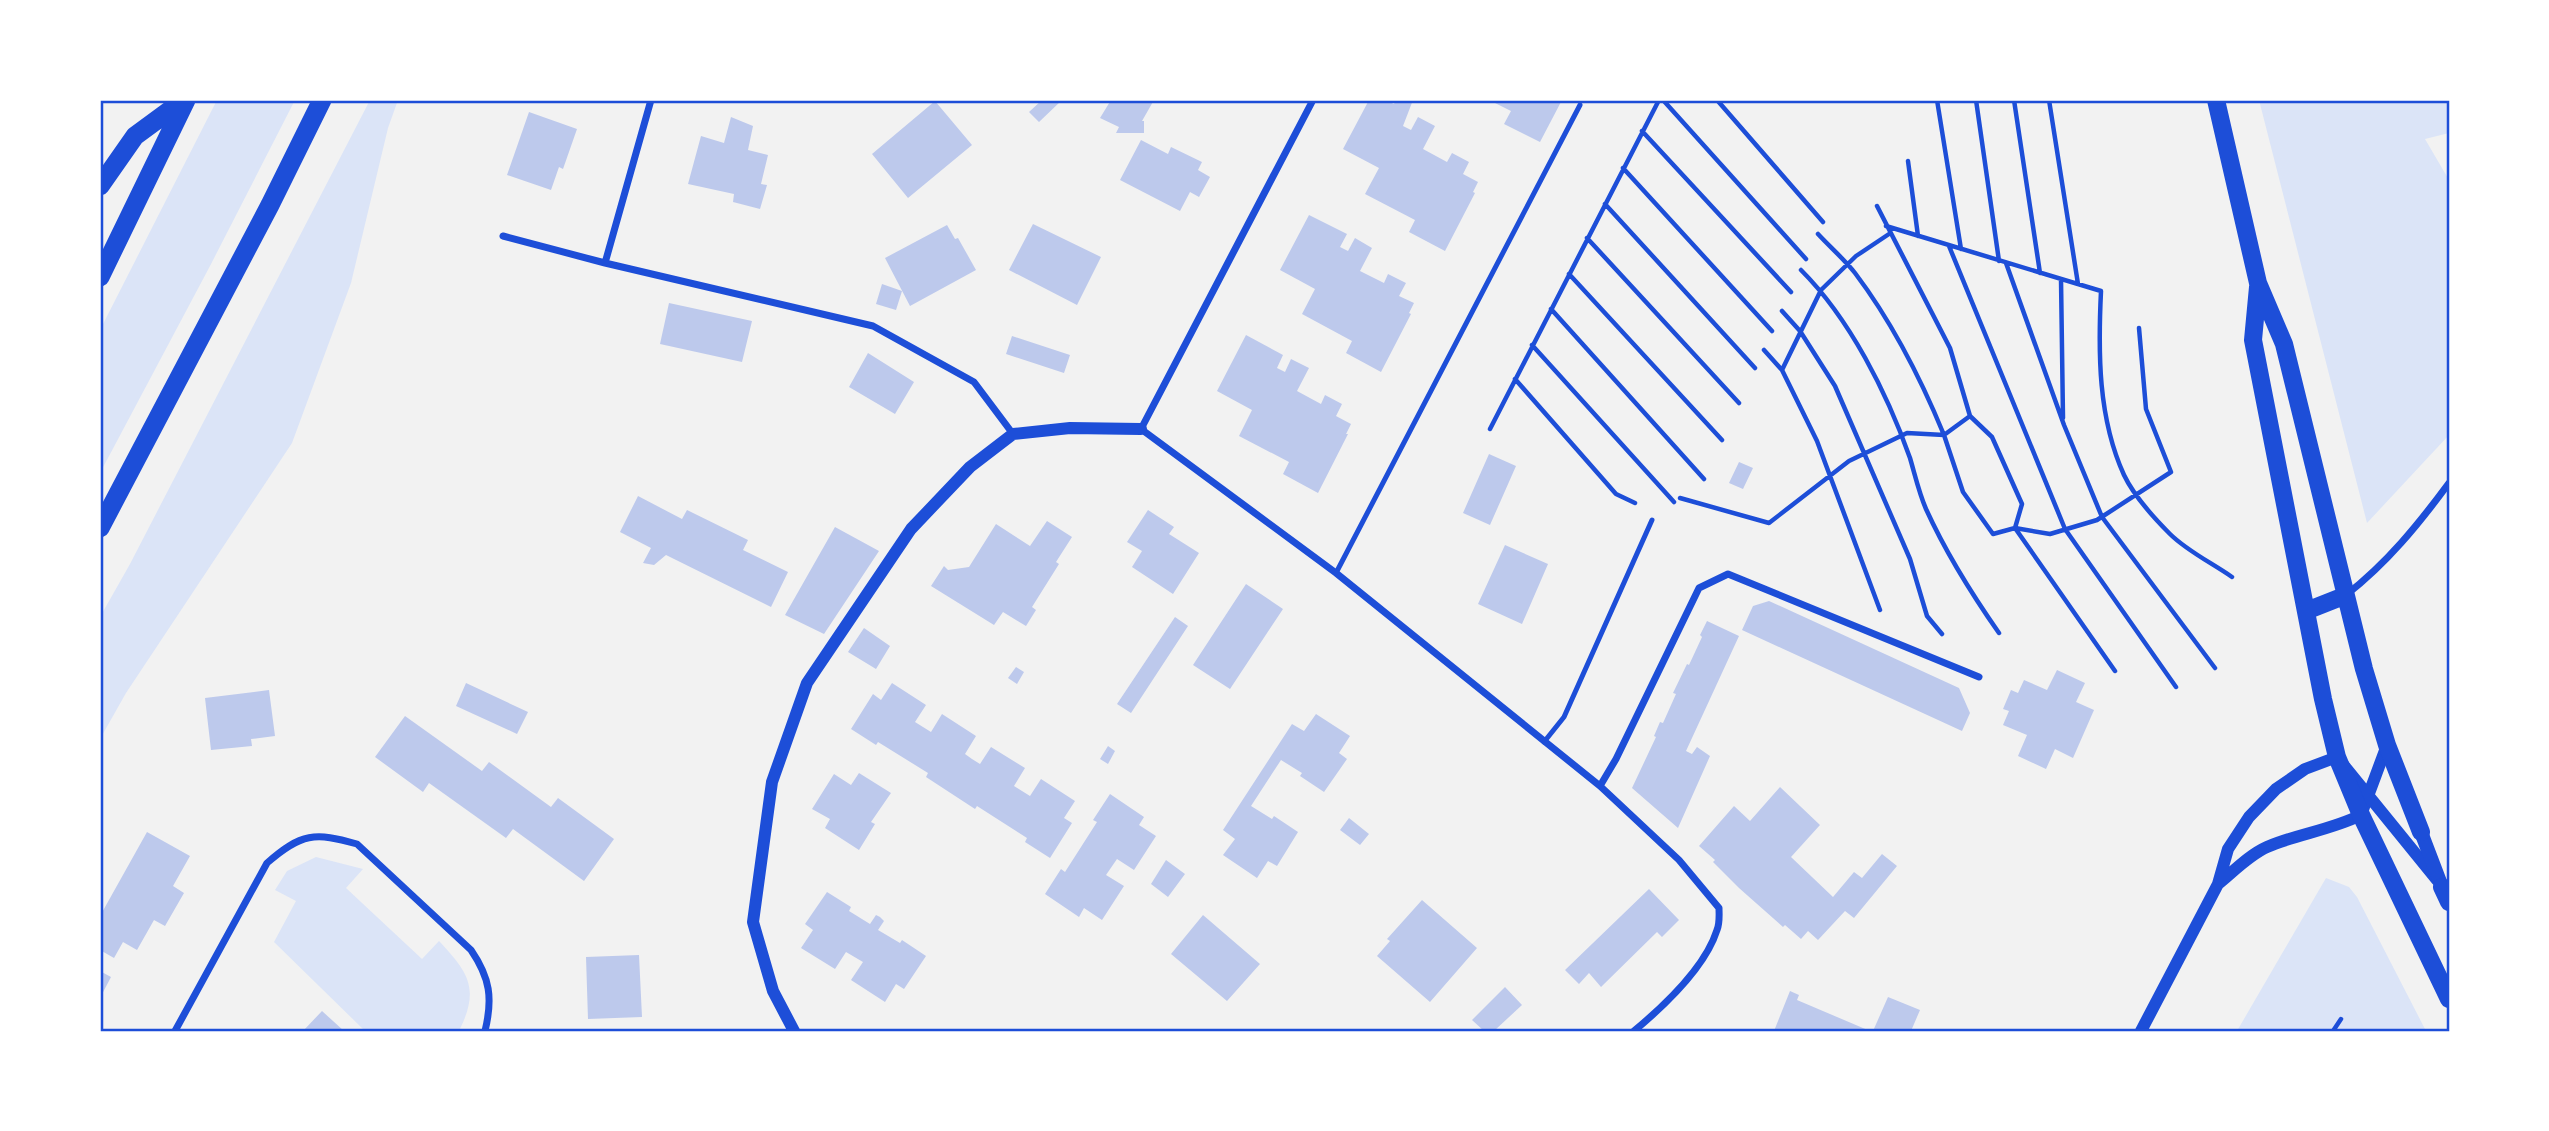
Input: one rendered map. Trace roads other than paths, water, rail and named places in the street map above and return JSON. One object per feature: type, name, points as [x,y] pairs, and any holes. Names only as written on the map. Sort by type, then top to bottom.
[{"type":"highway","points":[[100,186],[135,136],[185,100]]},
{"type":"highway","points":[[100,278],[185,100]]},
{"type":"highway","points":[[100,528],[251,242],[321,100]]},
{"type":"main road","points":[[2216,100],[2258,283],[2284,344],[2344,596],[2387,745],[2446,894]]},
{"type":"main road","points":[[2258,283],[2253,340],[2337,757],[2361,816],[2449,999]]},
{"type":"main road","points":[[2306,611],[2344,596]]},
{"type":"street","points":[[605,263],[650,100]]},
{"type":"street","points":[[1141,429],[1314,100]]},
{"type":"street","points":[[503,236],[605,263],[873,326],[975,382],[1013,434]]},
{"type":"street","points":[[794,1031],[773,991],[753,922],[772,782],[807,683],[911,529],[970,467],[1013,434],[1070,428],[1141,429],[1335,573],[1600,786],[1679,860],[1719,908],[1718,929],[1700,961],[1665,1004],[1634,1031]]},
{"type":"street","points":[[2344,596],[2381,567],[2411,534],[2449,483]]},
{"type":"street","points":[[1600,786],[1616,759],[1699,588],[1728,574],[1979,677]]},
{"type":"street","points":[[2218,884],[2264,848],[2361,816],[2387,745]]},
{"type":"street","points":[[2141,1031],[2218,884],[2228,849],[2249,817],[2276,789],[2305,769],[2337,757],[2446,894]]},
{"type":"street","points":[[175,1031],[267,863],[285,847],[307,836],[333,837],[357,844],[471,950],[483,967],[489,988],[485,1031]]},
{"type":"lane","points":[[1335,573],[1580,105]]},
{"type":"lane","points":[[1544,742],[1564,717],[1652,520]]}]
